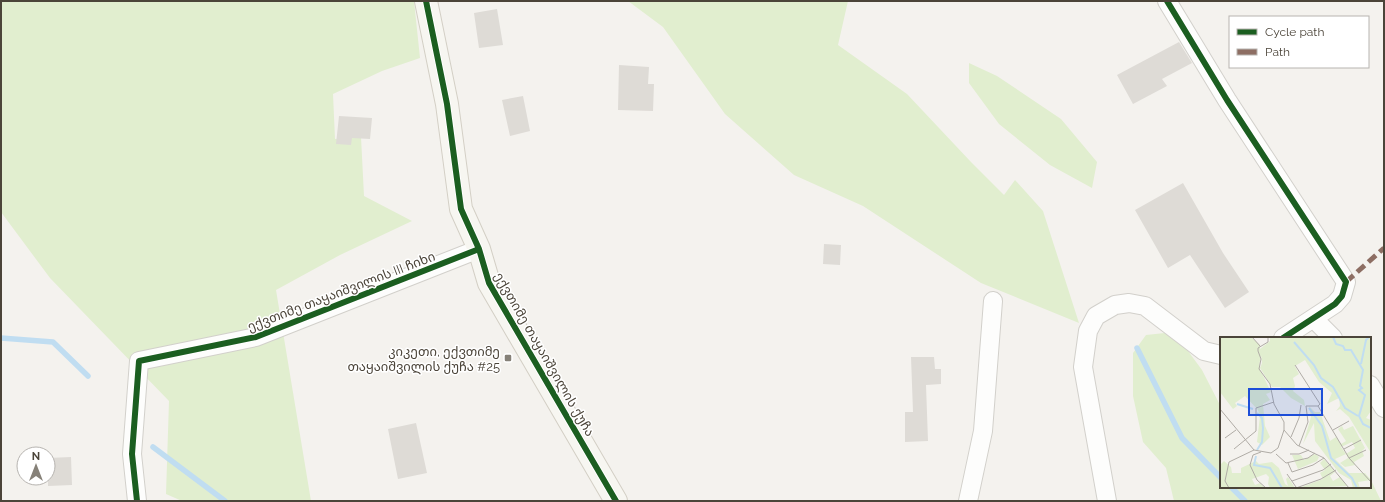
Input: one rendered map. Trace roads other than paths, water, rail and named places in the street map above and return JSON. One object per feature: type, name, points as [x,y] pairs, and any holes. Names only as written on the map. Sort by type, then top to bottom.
[{"type":"street","name":"ექვთიმე თაყაიშვილის ქუჩა","points":[[426,1],[447,104],[461,209],[478,249],[489,283],[616,501]]},
{"type":"street","points":[[1168,1],[1227,100],[1346,282],[1342,296],[1335,304],[1285,337]]},
{"type":"street","name":"ექვთიმე თაყაიშვილის III ჩიხი","points":[[137,501],[132,454],[139,361],[256,337],[478,249]]},
{"type":"street","points":[[968,501],[983,431],[993,301]]},
{"type":"street","points":[[1107,501],[1083,367],[1088,331],[1096,316],[1115,306],[1129,303],[1145,306],[1204,351],[1220,355]]},
{"type":"street","points":[[1314,319],[1332,337]]},
{"type":"street","points":[[1371,387],[1384,408]]},
{"type":"waterway","points":[[1,338],[53,342],[88,376]]},
{"type":"waterway","points":[[1137,348],[1182,438],[1220,477]]},
{"type":"waterway","points":[[153,447],[225,501]]},
{"type":"waterway","points":[[1232,488],[1245,501]]},
{"type":"place","name":"კიკეთი, ექვთიმე თაყაიშვილის ქუჩა #25","points":[[508,358]]}]
